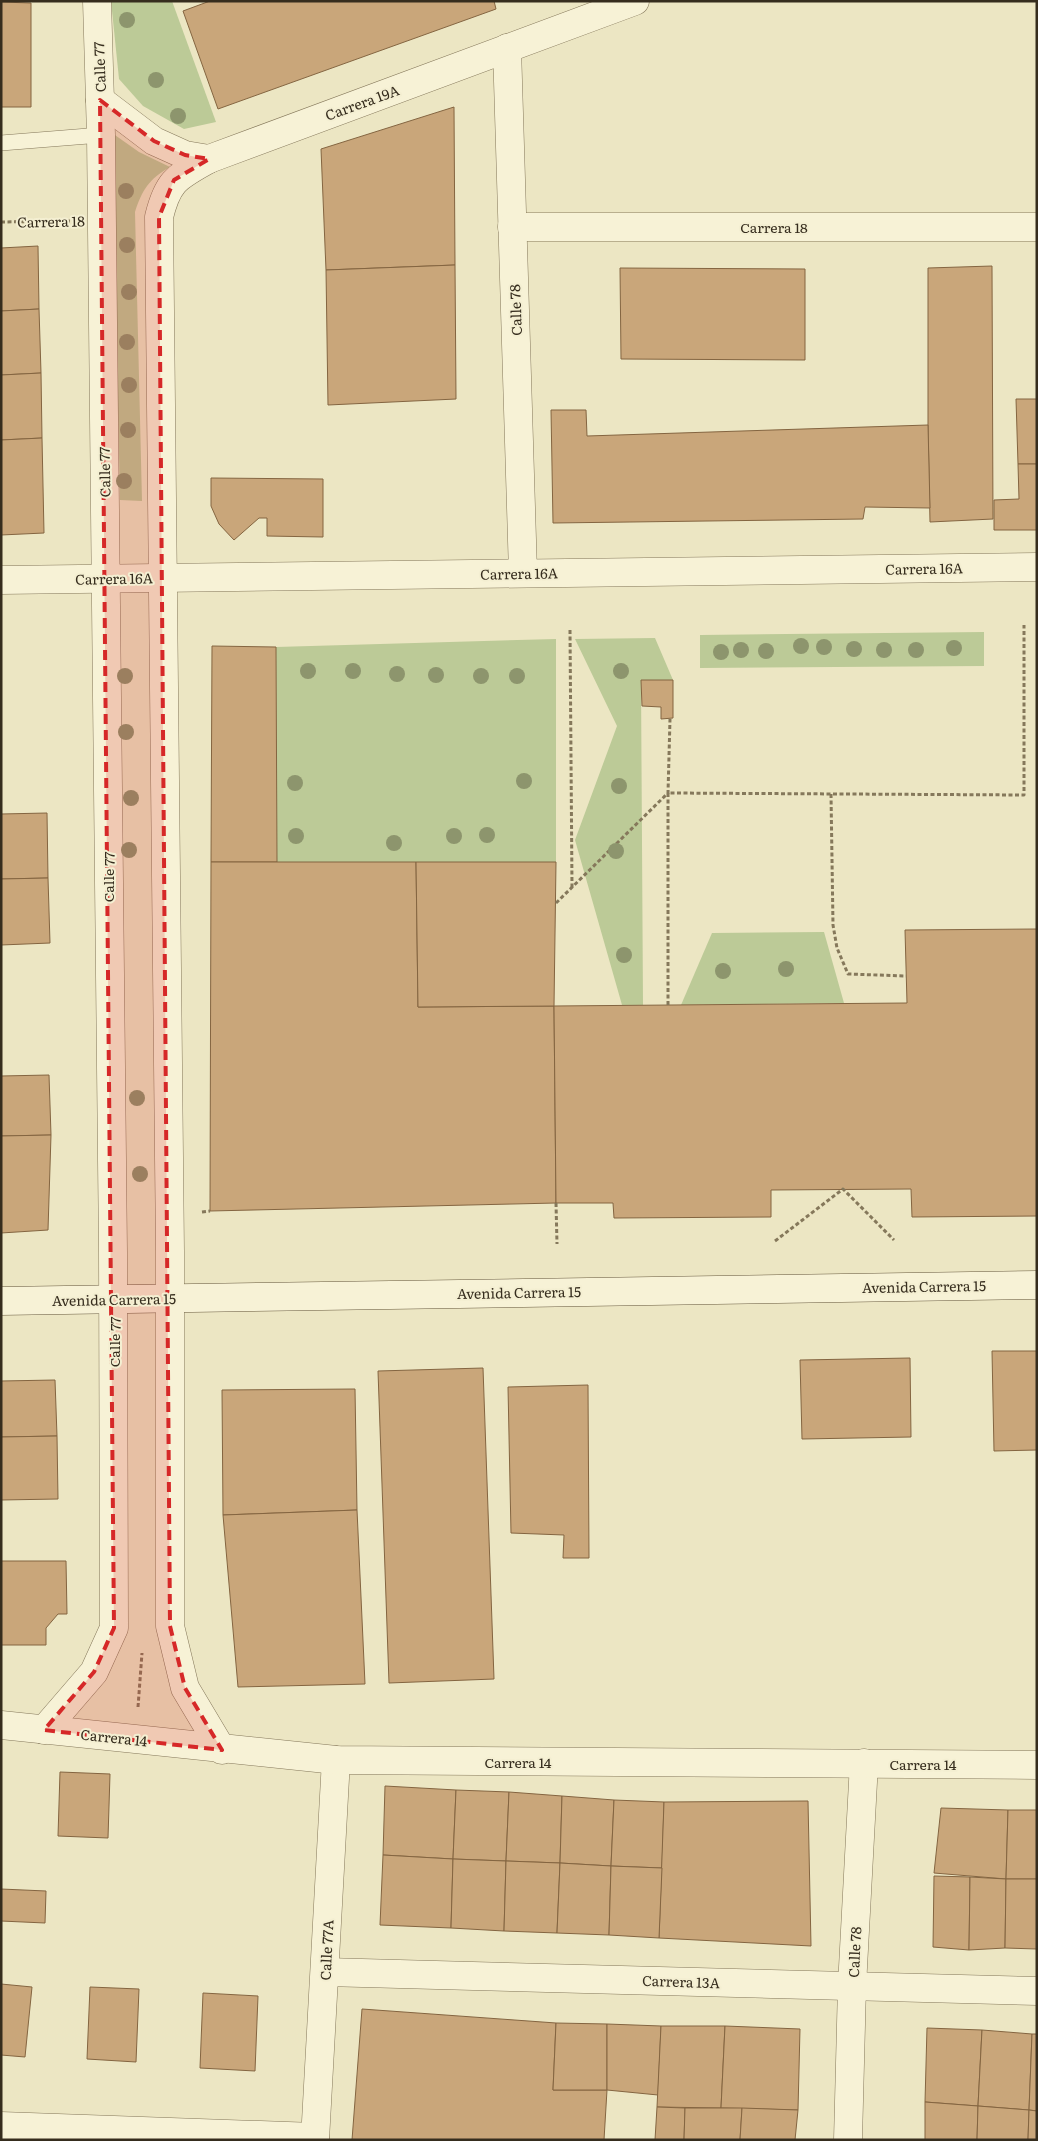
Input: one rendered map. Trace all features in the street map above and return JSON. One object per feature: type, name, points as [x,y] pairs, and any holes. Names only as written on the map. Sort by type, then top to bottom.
[{"type":"street","name":"Calle 77","points":[[44,1730],[94,1672],[114,1628],[106,578],[101,135],[96,1]]},
{"type":"street","name":"Carrera 19A","points":[[209,159],[635,1]]},
{"type":"street","name":"Calle 78","points":[[507,48],[522,573]]},
{"type":"street","points":[[100,100],[154,141],[185,155],[209,159]]},
{"type":"street","points":[[209,159],[174,180],[164,197],[159,217],[170,1298],[170,1626],[185,1688],[222,1750]]},
{"type":"street","name":"Carrera 18","points":[[512,227],[1037,227]]},
{"type":"street","name":"Carrera 16A","points":[[1,580],[1037,567]]},
{"type":"street","name":"Avenida Carrera 15","points":[[1,1301],[1037,1285]]},
{"type":"street","name":"Carrera 14","points":[[1,1725],[222,1750],[336,1760],[1037,1765]]},
{"type":"street","name":"Calle 77A","points":[[315,2139],[336,1760]]},
{"type":"street","name":"Calle 78","points":[[848,2140],[852,1986],[864,1764]]},
{"type":"street","name":"Carrera 13A","points":[[325,1972],[1037,1991]]},
{"type":"street","points":[[1,2126],[315,2139]]},
{"type":"lane","points":[[1,142],[101,135]]},
{"type":"path","name":"Carrera 18","points":[[1,222],[102,220]]},
{"type":"path","points":[[556,903],[668,793],[1024,794],[1024,625]]},
{"type":"path","points":[[570,630],[572,887]]},
{"type":"path","points":[[668,1005],[670,719]]},
{"type":"path","points":[[831,794],[833,925],[837,948],[848,974],[906,976]]},
{"type":"path","points":[[775,1242],[843,1189],[894,1240]]},
{"type":"path","points":[[556,1203],[557,1244]]},
{"type":"path","points":[[202,1212],[210,1211]]},
{"type":"path","points":[[138,1714],[142,1650]]},
{"type":"highlighted area","points":[[100,100],[154,141],[185,155],[209,159],[174,180],[159,217],[170,1626],[185,1688],[222,1750],[44,1730],[94,1672],[114,1628]]},
{"type":"green space","points":[[111,1],[172,1],[216,122],[184,129],[143,106],[119,79]]},
{"type":"green space","points":[[112,133],[139,152],[170,167],[147,186],[140,197],[135,212],[142,501],[120,500]]},
{"type":"green space","points":[[984,632],[984,666],[700,668],[700,635]]},
{"type":"green space","points":[[655,638],[673,680],[641,681],[643,1005],[622,1005],[575,840],[617,726],[575,639]]},
{"type":"green space","points":[[556,639],[556,862],[277,862],[276,647]]},
{"type":"green space","points":[[824,932],[844,1003],[681,1005],[712,933]]},
{"type":"building","points":[[210,1],[494,1],[496,9],[218,109],[183,11]]},
{"type":"building","points":[[1,2],[31,3],[31,107],[1,107]]},
{"type":"building","points":[[454,107],[455,265],[326,270],[321,149]]},
{"type":"building","points":[[38,246],[39,309],[1,311],[1,248]]},
{"type":"building","points":[[455,265],[456,399],[328,405],[326,270]]},
{"type":"building","points":[[992,266],[993,519],[930,522],[928,268]]},
{"type":"building","points":[[620,268],[805,269],[805,360],[621,359]]},
{"type":"building","points":[[39,309],[41,373],[1,375],[1,311]]},
{"type":"building","points":[[41,373],[42,438],[1,440],[1,375]]},
{"type":"building","points":[[1016,399],[1037,399],[1037,464],[1018,464]]},
{"type":"building","points":[[551,410],[586,410],[587,436],[928,425],[930,508],[865,507],[863,519],[553,523]]},
{"type":"building","points":[[42,438],[44,533],[1,535],[1,440]]},
{"type":"building","points":[[1018,464],[1037,464],[1037,530],[994,530],[994,500],[1019,499]]},
{"type":"building","points":[[211,478],[323,479],[323,537],[267,536],[267,518],[259,518],[234,540],[219,524],[211,506]]},
{"type":"building","points":[[212,646],[276,647],[277,862],[211,862]]},
{"type":"building","points":[[641,680],[673,680],[673,718],[661,719],[661,707],[642,706]]},
{"type":"building","points":[[47,813],[48,878],[1,879],[1,814]]},
{"type":"building","points":[[211,862],[416,862],[418,1007],[554,1006],[556,1203],[210,1211]]},
{"type":"building","points":[[416,862],[556,862],[554,1006],[418,1007]]},
{"type":"building","points":[[48,878],[50,943],[1,945],[1,879]]},
{"type":"building","points":[[1037,929],[1037,1216],[912,1217],[911,1189],[771,1190],[771,1217],[614,1218],[613,1203],[556,1203],[554,1006],[907,1003],[905,930]]},
{"type":"building","points":[[49,1075],[51,1135],[1,1136],[1,1076]]},
{"type":"building","points":[[51,1135],[48,1230],[1,1233],[1,1136]]},
{"type":"building","points":[[992,1351],[1037,1351],[1037,1450],[994,1451]]},
{"type":"building","points":[[910,1358],[911,1437],[802,1439],[800,1360]]},
{"type":"building","points":[[483,1368],[494,1679],[389,1683],[378,1371]]},
{"type":"building","points":[[55,1380],[57,1436],[1,1437],[1,1381]]},
{"type":"building","points":[[588,1385],[589,1558],[563,1558],[564,1535],[511,1533],[508,1387]]},
{"type":"building","points":[[355,1389],[357,1510],[223,1515],[222,1390]]},
{"type":"building","points":[[57,1436],[58,1499],[1,1500],[1,1437]]},
{"type":"building","points":[[357,1510],[365,1684],[238,1687],[223,1515]]},
{"type":"building","points":[[1,1561],[66,1561],[67,1614],[58,1614],[46,1628],[46,1645],[1,1645]]},
{"type":"building","points":[[60,1772],[110,1774],[108,1838],[58,1836]]},
{"type":"building","points":[[385,1786],[456,1790],[453,1859],[383,1855]]},
{"type":"building","points":[[456,1790],[509,1792],[506,1861],[453,1859]]},
{"type":"building","points":[[509,1792],[562,1796],[560,1863],[506,1861]]},
{"type":"building","points":[[562,1796],[614,1800],[611,1866],[560,1863]]},
{"type":"building","points":[[614,1800],[664,1802],[662,1868],[611,1866]]},
{"type":"building","points":[[808,1801],[811,1946],[659,1938],[664,1802]]},
{"type":"building","points":[[941,1808],[1008,1810],[1006,1879],[934,1873]]},
{"type":"building","points":[[1008,1810],[1037,1810],[1037,1879],[1006,1879]]},
{"type":"building","points":[[383,1855],[453,1859],[451,1928],[380,1925]]},
{"type":"building","points":[[453,1859],[506,1861],[504,1931],[451,1928]]},
{"type":"building","points":[[506,1861],[560,1863],[557,1933],[504,1931]]},
{"type":"building","points":[[560,1863],[611,1866],[609,1935],[557,1933]]},
{"type":"building","points":[[611,1866],[662,1868],[659,1938],[609,1935]]},
{"type":"building","points":[[934,1876],[970,1877],[969,1950],[933,1947]]},
{"type":"building","points":[[970,1877],[1006,1879],[1005,1948],[969,1950]]},
{"type":"building","points":[[1006,1879],[1037,1879],[1037,1949],[1005,1948]]},
{"type":"building","points":[[1,1889],[46,1891],[45,1923],[1,1921]]},
{"type":"building","points":[[1,1984],[32,1987],[25,2057],[1,2055]]},
{"type":"building","points":[[90,1987],[139,1989],[136,2062],[87,2059]]},
{"type":"building","points":[[203,1993],[258,1996],[255,2071],[200,2068]]},
{"type":"building","points":[[362,2009],[556,2023],[553,2090],[607,2090],[604,2140],[352,2140]]},
{"type":"building","points":[[556,2023],[607,2024],[607,2090],[553,2090]]},
{"type":"building","points":[[607,2024],[661,2026],[658,2095],[607,2090]]},
{"type":"building","points":[[661,2026],[725,2026],[721,2108],[657,2107]]},
{"type":"building","points":[[725,2026],[800,2029],[798,2110],[721,2108]]},
{"type":"building","points":[[927,2028],[982,2030],[978,2106],[925,2102]]},
{"type":"building","points":[[982,2030],[1032,2034],[1029,2110],[978,2106]]},
{"type":"building","points":[[1032,2034],[1037,2034],[1037,2111],[1029,2110]]},
{"type":"building","points":[[925,2102],[978,2106],[977,2140],[925,2140]]},
{"type":"building","points":[[978,2106],[1029,2110],[1028,2140],[977,2140]]},
{"type":"building","points":[[657,2107],[685,2108],[684,2140],[655,2140]]},
{"type":"building","points":[[685,2108],[742,2108],[740,2140],[684,2140]]},
{"type":"building","points":[[742,2108],[798,2110],[795,2140],[740,2140]]},
{"type":"building","points":[[1029,2110],[1037,2111],[1037,2140],[1028,2140]]}]
